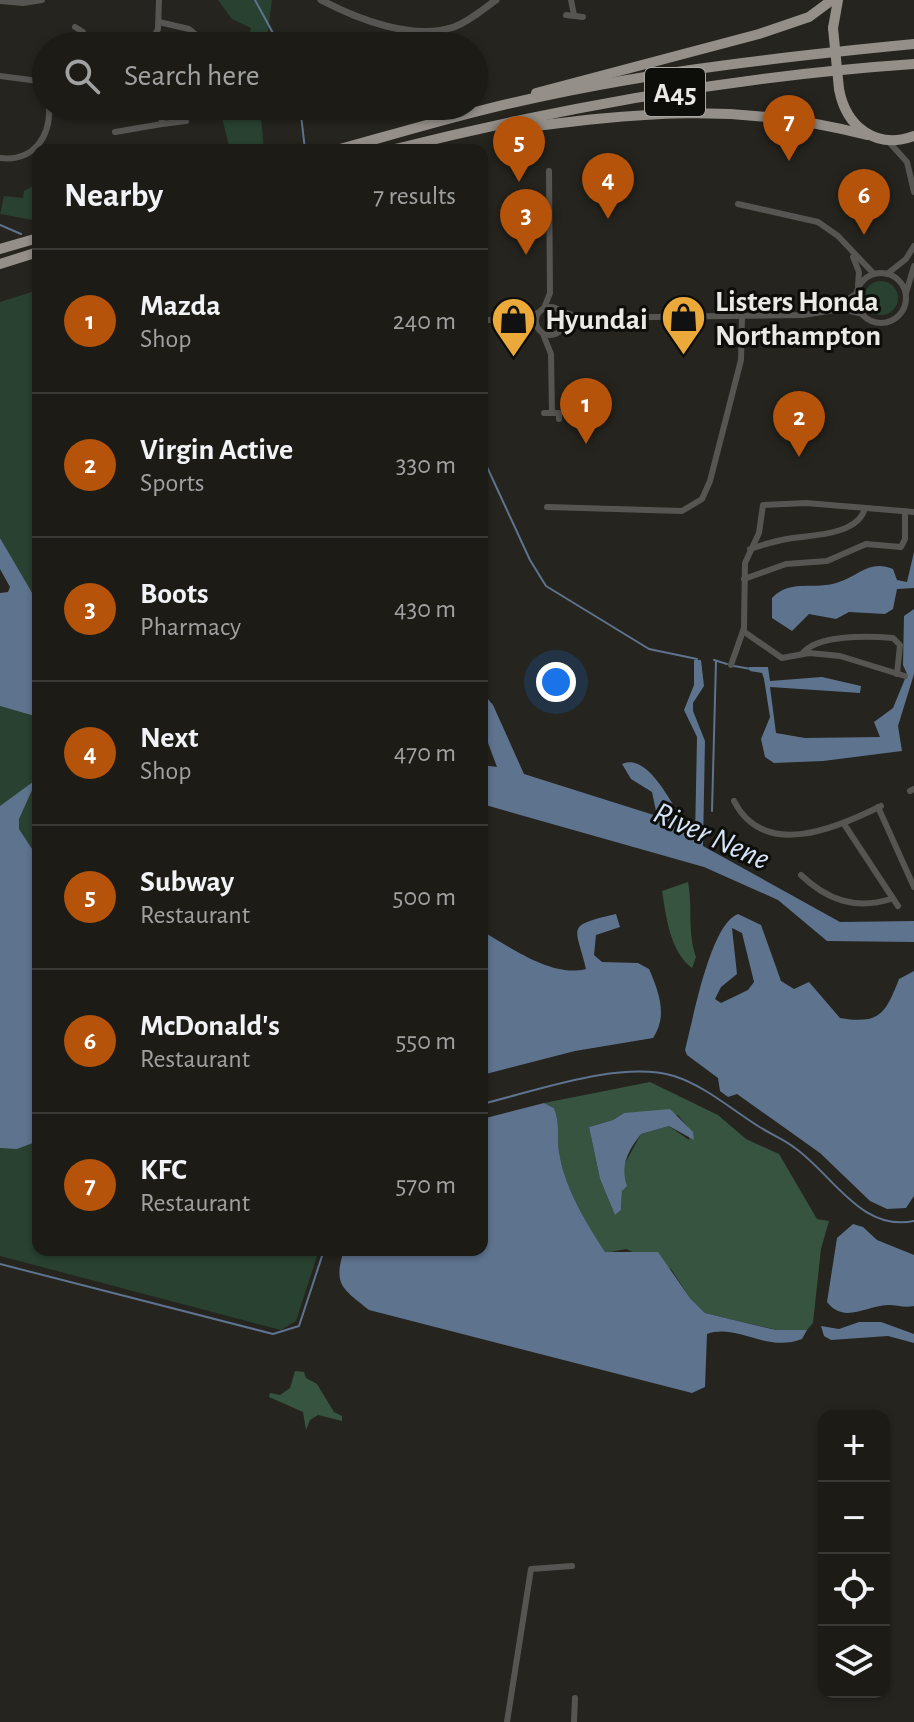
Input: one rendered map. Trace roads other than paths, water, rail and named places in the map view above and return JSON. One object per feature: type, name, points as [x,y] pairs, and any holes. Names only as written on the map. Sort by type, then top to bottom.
[{"type":"highway","points":[[835,0],[833,28],[839,89],[846,112],[867,135]]},
{"type":"highway","points":[[488,108],[759,34],[809,17],[835,0]]},
{"type":"highway","name":"A45","points":[[488,109],[712,67],[914,44]]},
{"type":"highway","name":"A45","points":[[415,144],[589,107],[716,86],[914,64]]},
{"type":"highway","points":[[439,138],[637,113],[678,112],[804,120],[888,141],[914,136]]},
{"type":"highway","name":"A45","points":[[359,144],[445,120]]},
{"type":"highway","points":[[0,249],[32,240]]},
{"type":"highway","points":[[0,264],[32,254]]},
{"type":"street","points":[[155,32],[159,22],[159,0]]},
{"type":"street","points":[[321,0],[340,10],[397,27],[448,29],[467,21],[496,0]]},
{"type":"street","points":[[571,0],[570,15],[583,17]]},
{"type":"street","points":[[3,1],[42,3]]},
{"type":"street","points":[[159,22],[193,32]]},
{"type":"street","points":[[75,27],[83,32],[90,25]]},
{"type":"street","points":[[0,76],[32,80]]},
{"type":"street","points":[[40,144],[45,137],[47,120]]},
{"type":"street","points":[[162,120],[162,124]]},
{"type":"street","points":[[119,129],[186,121]]},
{"type":"street","points":[[888,141],[907,162],[914,192]]},
{"type":"street","points":[[0,158],[13,160],[32,151]]},
{"type":"street","points":[[549,171],[550,293],[559,310],[561,329],[551,354],[548,413],[559,413],[559,419]]},
{"type":"street","points":[[738,204],[818,222],[838,236],[874,274],[887,274],[897,279],[905,293]]},
{"type":"street","points":[[887,274],[906,259],[914,246]]},
{"type":"street","points":[[852,253],[859,272],[857,291],[863,314]]},
{"type":"street","points":[[517,320],[540,310],[559,310],[582,318],[742,317],[830,311],[863,314],[875,322],[890,320],[902,310],[914,266]]},
{"type":"street","points":[[830,311],[874,274]]},
{"type":"street","points":[[537,326],[540,310],[550,293]]},
{"type":"street","points":[[547,507],[682,511],[702,499],[710,481],[741,360],[742,317]]},
{"type":"street","points":[[542,333],[552,335],[582,318]]},
{"type":"street","points":[[488,320],[517,320],[537,326],[551,354]]},
{"type":"street","points":[[731,665],[743,631],[744,579],[750,549],[759,533],[763,505],[806,503],[914,512]]},
{"type":"street","points":[[750,549],[787,539],[824,536],[860,519],[865,508]]},
{"type":"street","points":[[744,579],[786,564],[827,561],[866,544],[901,547],[905,539],[905,511]]},
{"type":"street","points":[[743,631],[782,658],[802,654],[859,660],[901,675],[900,645],[893,638],[862,636],[818,640],[802,654]]},
{"type":"street","points":[[734,801],[752,823],[767,831],[808,834],[844,824],[879,807],[914,887]]},
{"type":"street","points":[[844,824],[898,906]]},
{"type":"street","points":[[801,875],[821,894],[836,901],[875,904],[891,899]]},
{"type":"street","points":[[507,1722],[531,1569],[572,1566]]},
{"type":"street","points":[[574,1722],[575,1698]]},
{"type":"water","points":[[0,538],[32,593],[32,715],[0,706],[0,593],[8,592],[10,587],[0,569]]},
{"type":"water","points":[[914,552],[914,588],[897,589],[893,609],[885,614],[849,612],[836,619],[809,614],[792,631],[772,618],[772,598],[787,588],[830,584],[878,566],[893,569],[897,580],[907,582]]},
{"type":"water","points":[[914,609],[914,674],[898,726],[902,751],[823,761],[774,763],[765,757],[761,739],[770,717],[764,679],[762,673],[750,671],[749,667],[768,667],[770,681],[822,677],[861,686],[860,693],[770,687],[776,733],[805,738],[880,737],[874,722],[893,708],[907,674],[903,665],[904,616]]},
{"type":"water","points":[[694,660],[701,660],[704,686],[693,703],[693,711],[705,741],[703,846],[840,922],[914,921],[914,942],[827,941],[778,900],[704,867],[488,806],[488,766],[497,767],[488,743],[488,699],[524,774],[657,816],[652,792],[631,779],[622,764],[633,763],[644,767],[663,789],[695,837],[697,737],[684,710],[694,685]]},
{"type":"water","points":[[32,783],[32,790],[19,819],[19,829],[32,849],[32,1143],[17,1149],[0,1148],[0,806]]},
{"type":"water","points":[[616,914],[620,927],[596,935],[594,955],[602,962],[638,963],[649,969],[659,995],[661,1013],[653,1038],[575,1051],[488,1073],[488,934],[546,965],[573,971],[586,969],[577,936],[581,925]]},
{"type":"water","points":[[738,914],[761,925],[781,981],[794,989],[809,982],[840,1018],[865,1020],[880,1014],[899,979],[914,971],[914,1196],[906,1208],[887,1209],[870,1201],[820,1153],[737,1094],[728,1097],[720,1091],[718,1078],[687,1055],[685,1050],[704,974],[719,935],[728,921]],"holes":[[[732,928],[742,933],[754,982],[748,990],[721,1003],[715,999],[721,987],[737,974]]]},
{"type":"water","points":[[544,1103],[554,1108],[559,1151],[567,1182],[605,1252],[658,1252],[690,1298],[705,1313],[776,1330],[807,1330],[802,1339],[776,1343],[729,1332],[707,1334],[705,1387],[692,1393],[369,1310],[342,1285],[339,1271],[342,1256],[488,1256],[488,1117]]},
{"type":"water","points":[[670,1109],[693,1132],[694,1140],[669,1126],[641,1134],[626,1158],[624,1171],[627,1186],[622,1191],[621,1210],[615,1215],[600,1179],[589,1127],[613,1120],[624,1113]]},
{"type":"water","points":[[853,1224],[863,1227],[877,1240],[914,1255],[914,1306],[888,1305],[848,1313],[840,1312],[827,1302],[837,1238]]},
{"type":"water","points":[[859,1322],[881,1322],[914,1334],[914,1343],[888,1336],[831,1340],[824,1336],[821,1326],[839,1329]]},
{"type":"waterway","points":[[255,0],[272,32]]},
{"type":"waterway","points":[[302,120],[304,144]]},
{"type":"waterway","points":[[0,225],[21,234]]},
{"type":"waterway","points":[[488,469],[530,560],[546,586],[649,649],[697,659]]},
{"type":"waterway","points":[[714,660],[727,664]]},
{"type":"waterway","name":"River Nene","points":[[712,811],[716,661]]},
{"type":"waterway","points":[[734,666],[751,669]]},
{"type":"waterway","points":[[488,1102],[604,1074],[652,1072],[674,1076],[707,1092],[791,1145],[863,1210],[895,1222],[914,1221]]},
{"type":"waterway","points":[[0,1264],[273,1334],[299,1326],[322,1256]]},
{"type":"place","name":"KFC","points":[[789,161]]},
{"type":"place","name":"Subway","points":[[519,182]]},
{"type":"place","name":"Next","points":[[608,219]]},
{"type":"place","name":"McDonald's","points":[[864,235]]},
{"type":"place","name":"Boots","points":[[526,255]]},
{"type":"place","name":"Listers Honda Northampton","points":[[684,357]]},
{"type":"place","name":"Hyundai","points":[[514,358]]},
{"type":"place","name":"Mazda","points":[[586,444]]},
{"type":"place","name":"Virgin Active","points":[[799,457]]}]
